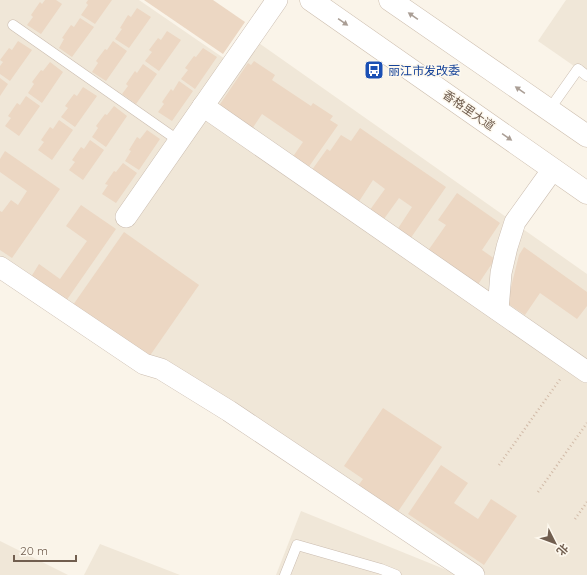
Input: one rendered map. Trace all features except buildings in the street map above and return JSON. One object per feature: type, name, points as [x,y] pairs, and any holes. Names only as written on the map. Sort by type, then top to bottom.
[{"type":"main road","name":"香格里大道","points":[[311,0],[587,192]]},
{"type":"main road","points":[[394,1],[587,136]]},
{"type":"street","points":[[126,216],[277,0]]},
{"type":"street","points":[[203,106],[580,367]]},
{"type":"street","points":[[498,310],[501,273],[507,247],[516,222],[553,169]]},
{"type":"street","points":[[0,267],[144,364],[161,369],[229,411],[474,575]]},
{"type":"lane","points":[[14,25],[179,141]]},
{"type":"lane","points":[[549,110],[578,69],[587,76]]},
{"type":"lane","points":[[285,575],[297,545],[381,569],[396,575]]},
{"type":"path","points":[[499,465],[580,367]]},
{"type":"path","points":[[538,492],[587,423]]},
{"type":"path","points":[[575,519],[587,502]]},
{"type":"shaded area","points":[[0,0],[139,0],[225,59],[256,41],[587,274],[587,575],[484,575],[145,360],[0,260]]},
{"type":"shaded area","points":[[566,0],[587,0],[587,75],[538,41]]},
{"type":"shaded area","points":[[301,511],[459,575],[276,575]]},
{"type":"shaded area","points":[[0,541],[68,575],[0,575]]},
{"type":"shaded area","points":[[100,544],[180,575],[84,575]]},
{"type":"place","name":"丽江市发改委","points":[[374,70]]}]
